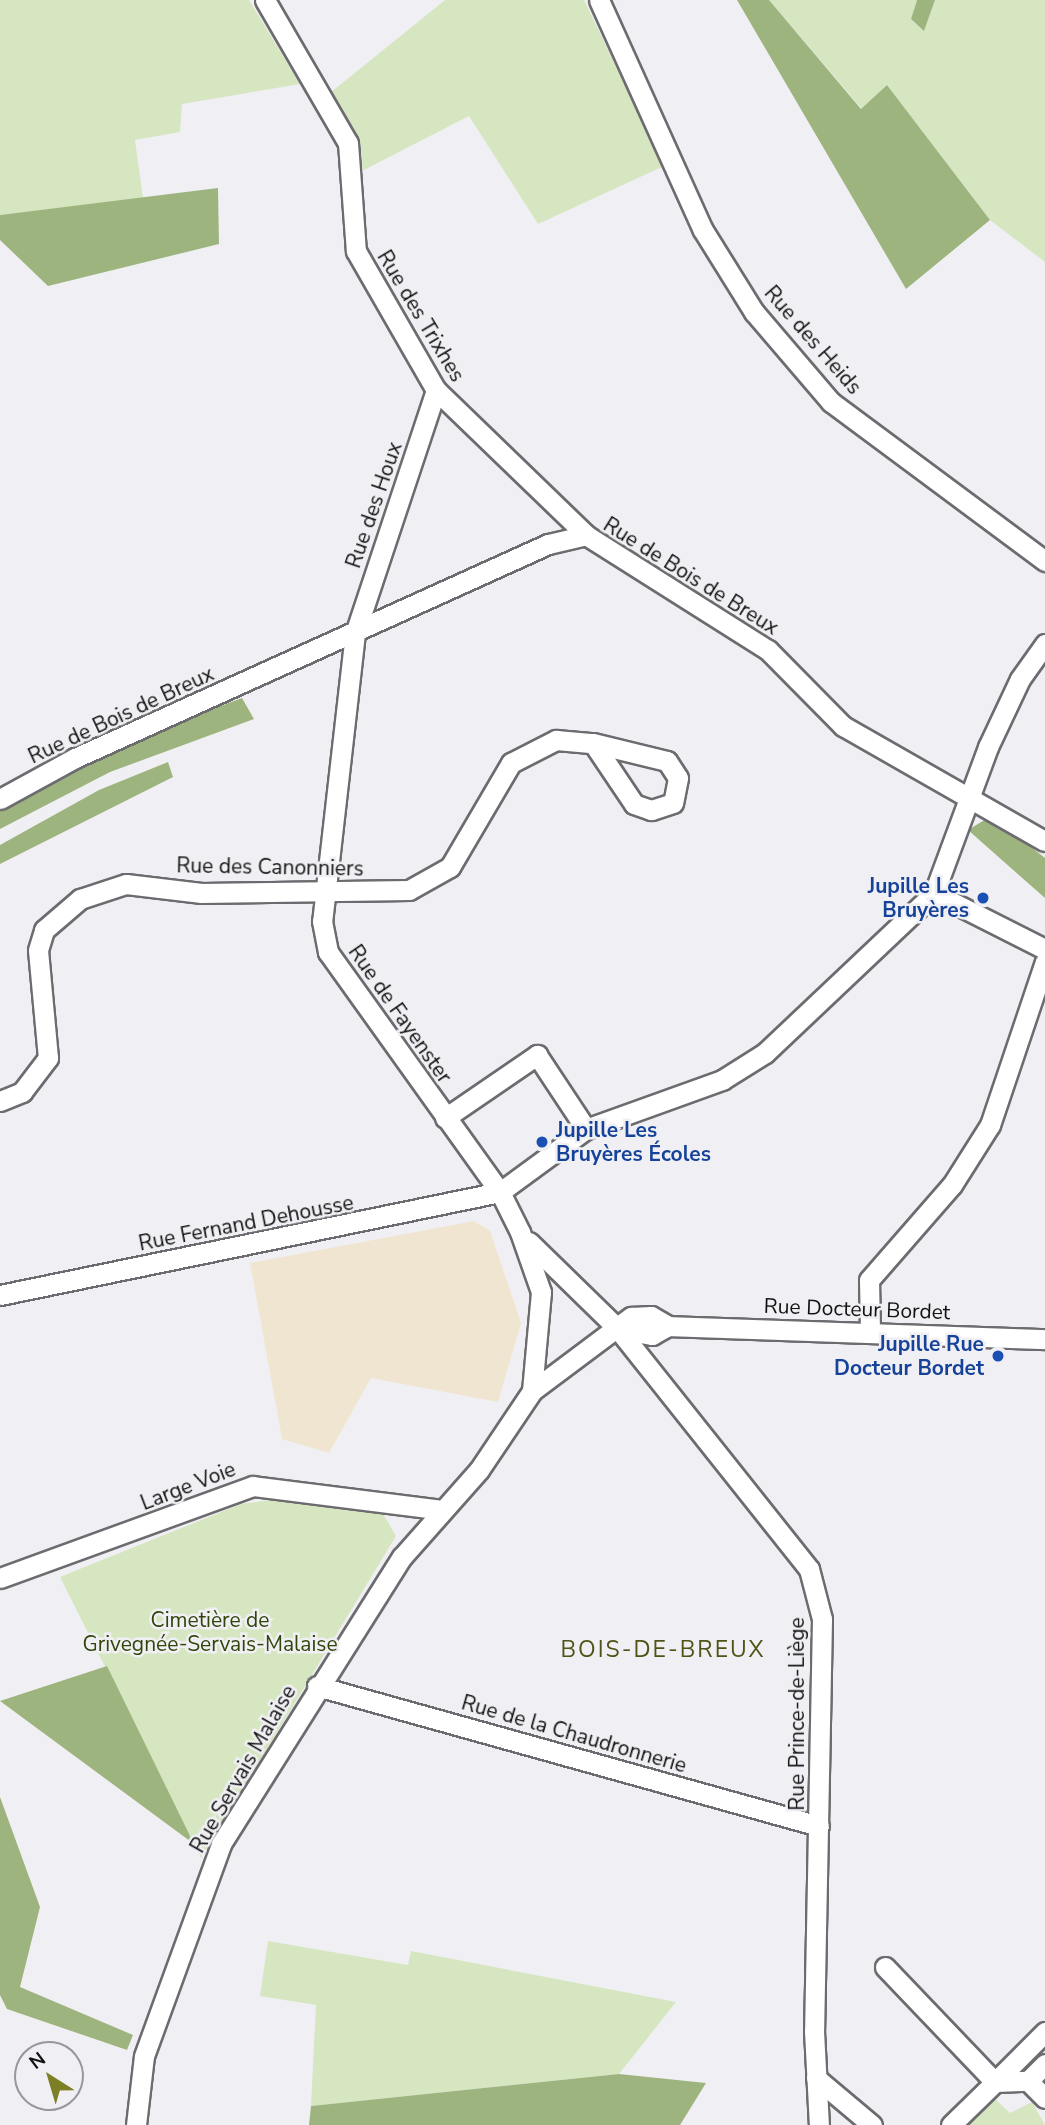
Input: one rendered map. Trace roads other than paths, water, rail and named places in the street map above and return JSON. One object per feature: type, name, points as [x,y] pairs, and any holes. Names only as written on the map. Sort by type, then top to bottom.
[{"type":"street","name":"Rue des Trixhes","points":[[265,0],[348,143],[356,251],[436,390],[586,536]]},
{"type":"street","name":"Rue des Heids","points":[[599,0],[703,230],[754,312],[831,402],[1045,561]]},
{"type":"street","name":"Rue des Houx","points":[[355,634],[436,390]]},
{"type":"street","name":"Rue de Bois de Breux","points":[[0,799],[75,758],[355,634],[548,544],[586,536],[768,650],[843,726],[970,794],[1045,841]]},
{"type":"street","name":"Rue de Fayenster","points":[[355,634],[333,783],[327,892],[322,921],[328,953],[500,1192],[520,1232]]},
{"type":"street","points":[[500,1192],[586,1129],[722,1080],[765,1053],[934,893],[970,794],[1020,678],[1045,644]]},
{"type":"street","name":"Rue des Canonniers","points":[[0,1101],[22,1092],[48,1058],[38,950],[44,930],[80,899],[126,884],[201,893],[409,890],[450,867],[511,763],[556,740],[593,743]]},
{"type":"street","points":[[934,893],[1045,950]]},
{"type":"street","points":[[870,1331],[869,1280],[952,1185],[990,1125],[1045,962]]},
{"type":"street","points":[[445,1118],[537,1055],[586,1129]]},
{"type":"street","name":"Rue Fernand Dehousse","points":[[0,1295],[500,1192]]},
{"type":"street","points":[[520,1232],[541,1292],[532,1391]]},
{"type":"street","name":"Rue Prince-de-Liège","points":[[520,1232],[618,1329],[809,1569],[822,1619],[816,2078],[819,2125]]},
{"type":"street","name":"Rue Docteur Bordet","points":[[618,1329],[632,1317],[651,1316],[668,1326],[1045,1339]]},
{"type":"street","name":"Rue Servais Malaise","points":[[136,2125],[144,2056],[221,1844],[317,1686],[402,1557],[479,1470],[532,1391],[618,1329]]},
{"type":"street","name":"Large Voie","points":[[0,1578],[253,1486],[442,1510]]},
{"type":"street","name":"Rue de la Chaudronnerie","points":[[317,1686],[819,1826]]},
{"type":"street","points":[[885,1967],[995,2082],[1028,2081],[1045,2064]]},
{"type":"street","points":[[951,2125],[1045,2032]]},
{"type":"street","points":[[816,2078],[872,2125]]},
{"type":"street","points":[[1028,2081],[1045,2098]]},
{"type":"place","name":"Jupille Les Bruyères","points":[[983,898]]},
{"type":"place","name":"Jupille Les Bruyères Écoles","points":[[542,1142]]},
{"type":"place","name":"Jupille Rue Docteur Bordet","points":[[998,1356]]},
{"type":"district","name":"BOIS-DE-BREUX","points":[[663,1650]]},
{"type":"park label","name":"Cimetière de Grivegnée-Servais-Malaise","points":[[210,1632]]}]
